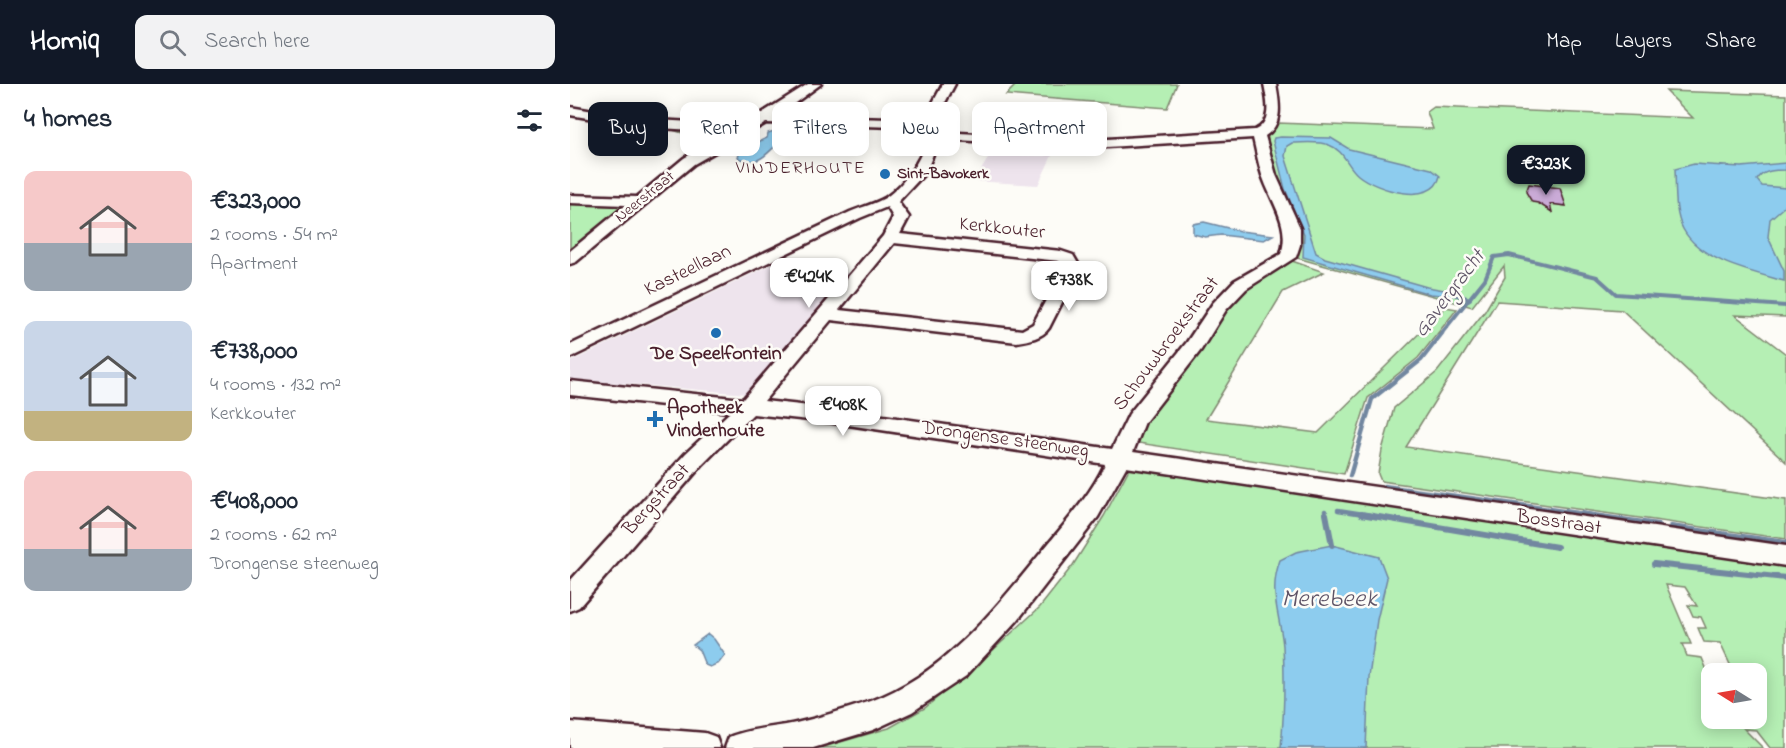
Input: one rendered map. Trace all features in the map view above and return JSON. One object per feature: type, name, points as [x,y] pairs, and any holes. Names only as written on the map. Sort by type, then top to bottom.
[{"type":"street","name":"Neerstraat","points":[[760,121],[815,84]]},
{"type":"street","points":[[940,102],[949,84]]},
{"type":"street","points":[[960,131],[1091,144],[1258,134],[1267,130],[1271,124],[1273,105],[1270,84]]},
{"type":"street","points":[[570,111],[640,123],[680,125]]},
{"type":"street","points":[[764,119],[881,126]]},
{"type":"street","name":"Schouwbroekstraat","points":[[1120,456],[1136,419],[1185,359],[1229,294],[1280,264],[1290,252],[1292,228],[1269,175],[1258,134]]},
{"type":"street","name":"Neerstraat","points":[[570,259],[698,156]]},
{"type":"street","points":[[891,238],[901,217],[890,201],[919,172],[925,156]]},
{"type":"street","points":[[570,199],[640,201]]},
{"type":"street","name":"Kasteellaan","points":[[570,352],[822,230],[890,201]]},
{"type":"street","name":"Bergstraat","points":[[570,599],[694,459],[749,406],[891,238]]},
{"type":"street","name":"Kerkkouter","points":[[829,314],[1017,336],[1026,335],[1040,328],[1072,267],[1071,262],[1061,256],[891,238]]},
{"type":"street","name":"Drongense steenweg","points":[[570,388],[828,415],[1120,456],[1331,489]]},
{"type":"street","points":[[740,748],[796,738],[873,715],[919,692],[956,667],[1008,613],[1090,510],[1120,456]]},
{"type":"street","name":"Bosstraat","points":[[1331,489],[1786,556]]},
{"type":"street","points":[[570,737],[705,748]]},
{"type":"shaded area","points":[[990,156],[1052,156],[1038,185],[974,181]]},
{"type":"shaded area","name":"De Speelfontein","points":[[777,262],[851,274],[747,394],[570,379],[570,362]]},
{"type":"green space","points":[[1017,84],[1177,84],[1167,108],[1006,95]]},
{"type":"green space","points":[[1666,91],[1786,95],[1786,317],[1735,315],[1786,354],[1786,462],[1622,310],[1497,301],[1406,447],[1786,500],[1786,539],[1381,481],[1378,474],[1382,450],[1394,408],[1437,372],[1485,311],[1505,277],[1504,266],[1472,307],[1297,258],[1300,238],[1267,149],[1268,134],[1278,123],[1433,129],[1427,112],[1434,107],[1693,118]]},
{"type":"green space","points":[[668,128],[680,128],[680,132],[668,129]]},
{"type":"green space","points":[[570,202],[620,204],[623,208],[570,253]]},
{"type":"green space","points":[[1292,261],[1324,272],[1283,292],[1206,419],[1318,433],[1446,307],[1457,309],[1418,358],[1368,398],[1344,474],[1138,443],[1143,425],[1224,313],[1243,291]]},
{"type":"green space","points":[[1130,467],[1786,564],[1786,748],[1770,748],[1756,730],[1744,729],[1763,748],[820,748],[889,728],[925,708],[1040,607],[1073,565],[1104,516]],"holes":[[[1666,585],[1685,587],[1697,606],[1688,605],[1693,616],[1701,617],[1706,628],[1698,628],[1704,642],[1720,643],[1729,663],[1767,663],[1767,729],[1701,729],[1701,663],[1704,663],[1702,658],[1687,656],[1682,644],[1691,644]]]},
{"type":"water","points":[[772,132],[772,149],[767,154],[755,160],[747,161],[738,158],[738,156],[760,156],[760,141],[767,138],[768,133]]},
{"type":"water","points":[[1274,138],[1331,138],[1349,149],[1431,169],[1440,176],[1435,185],[1427,191],[1403,193],[1366,181],[1354,171],[1342,154],[1329,145],[1292,143],[1287,146],[1285,156],[1316,253],[1325,258],[1427,287],[1450,291],[1452,296],[1430,294],[1303,257],[1304,234],[1285,189],[1273,141]]},
{"type":"water","points":[[1786,163],[1786,170],[1766,172],[1757,180],[1762,186],[1786,188],[1786,205],[1770,219],[1768,237],[1784,271],[1784,281],[1757,274],[1714,257],[1691,240],[1683,229],[1676,200],[1675,169],[1694,164],[1741,167]]},
{"type":"water","points":[[1204,222],[1240,231],[1273,235],[1264,240],[1221,235],[1205,237],[1193,234],[1193,224]]},
{"type":"water","name":"Merebeek","points":[[1332,545],[1379,557],[1387,578],[1377,620],[1369,677],[1366,748],[1281,748],[1283,646],[1275,593],[1280,560],[1296,552]]},
{"type":"water","points":[[708,634],[725,655],[719,663],[710,667],[705,665],[699,650],[693,645]]},
{"type":"building","points":[[1529,184],[1560,188],[1566,206],[1550,204],[1552,212],[1532,202],[1526,192]]},
{"type":"waterway","name":"Gavergracht","points":[[1469,299],[1485,279],[1494,257],[1509,255],[1597,277],[1616,294],[1786,306]]},
{"type":"waterway","points":[[1453,294],[1469,299]]},
{"type":"waterway","name":"Gavergracht","points":[[1441,334],[1469,299]]},
{"type":"waterway","name":"Gavergracht","points":[[1350,476],[1372,399],[1421,360],[1442,333]]},
{"type":"waterway","points":[[1384,486],[1591,515]]},
{"type":"waterway","points":[[1338,510],[1370,515]]},
{"type":"waterway","name":"Gavergracht","points":[[1325,511],[1326,515]]},
{"type":"waterway","name":"Gavergracht","points":[[1326,514],[1332,545]]},
{"type":"waterway","points":[[1361,514],[1557,547]]},
{"type":"waterway","points":[[1580,514],[1658,525]]},
{"type":"waterway","points":[[1671,527],[1786,543]]},
{"type":"waterway","points":[[1654,564],[1786,578]]},
{"type":"place","name":"Sint-Bavokerk","points":[[885,174]]},
{"type":"place","name":"De Speelfontein","points":[[716,333]]},
{"type":"place","name":"Apotheek Vinderhoute","points":[[655,419]]},
{"type":"district","name":"VINDERHOUTE","points":[[801,169]]}]
